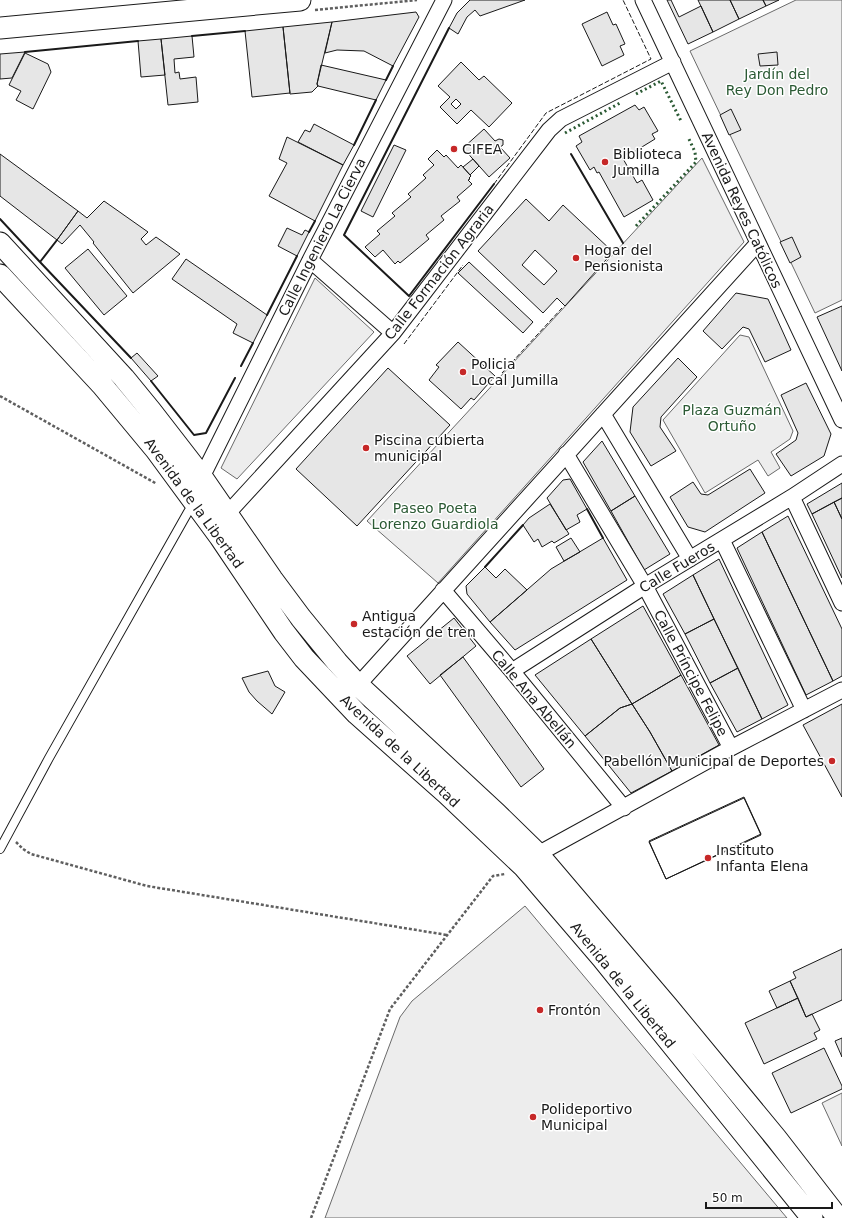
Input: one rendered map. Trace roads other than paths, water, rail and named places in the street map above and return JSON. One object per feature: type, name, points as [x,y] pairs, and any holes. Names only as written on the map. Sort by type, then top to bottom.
[{"type":"main road","points":[[0,28],[221,4],[300,0]]},
{"type":"main road","points":[[0,243],[124,378],[151,411],[200,473],[272,579],[327,651],[358,685],[497,814],[531,860],[668,1007],[776,1138],[838,1218]]},
{"type":"main road","name":"Avenida de la Libertad","points":[[0,275],[102,385],[156,450],[220,537],[284,632],[304,658],[357,714],[447,794],[531,860],[602,958],[812,1218]]},
{"type":"street","name":"Calle Ingeniero La Cierva","points":[[200,473],[206,469],[310,260],[444,0]]},
{"type":"street","name":"Avenida Reyes Católicos","points":[[643,0],[842,420]]},
{"type":"street","name":"Calle Formación Agraria","points":[[228,513],[394,333],[554,124],[561,118],[673,62]]},
{"type":"street","points":[[358,685],[758,242]]},
{"type":"street","points":[[310,260],[394,333]]},
{"type":"street","points":[[603,414],[690,559]]},
{"type":"street","name":"Calle Príncipe Felipe","points":[[566,454],[645,586],[732,748]]},
{"type":"street","name":"Calle Fueros","points":[[512,671],[645,586],[792,497],[842,464]]},
{"type":"street","points":[[792,497],[842,603]]},
{"type":"street","points":[[722,540],[804,710]]},
{"type":"street","name":"Calle Ana Abellán","points":[[443,590],[512,671],[624,808]]},
{"type":"street","points":[[531,860],[732,748],[842,690]]},
{"type":"lane","points":[[0,849],[188,512],[195,502]]},
{"type":"place","name":"CIFEA","points":[[454,149]]},
{"type":"place","name":"Biblioteca Jumilla","points":[[605,162]]},
{"type":"place","name":"Hogar del Pensionista","points":[[576,258]]},
{"type":"place","name":"Policia Local Jumilla","points":[[463,372]]},
{"type":"place","name":"Piscina cubierta municipal","points":[[366,448]]},
{"type":"place","name":"Antigua estación de tren","points":[[354,624]]},
{"type":"place","name":"Pabellón Municipal de Deportes","points":[[832,761]]},
{"type":"place","name":"Instituto Infanta Elena","points":[[708,858]]},
{"type":"place","name":"Frontón","points":[[540,1010]]},
{"type":"place","name":"Polideportivo Municipal","points":[[533,1117]]},
{"type":"park label","name":"Jardín del Rey Don Pedro","points":[[777,82]]},
{"type":"park label","name":"Plaza Guzmán Ortuño","points":[[732,418]]},
{"type":"park label","name":"Paseo Poeta Lorenzo Guardiola","points":[[435,516]]}]
